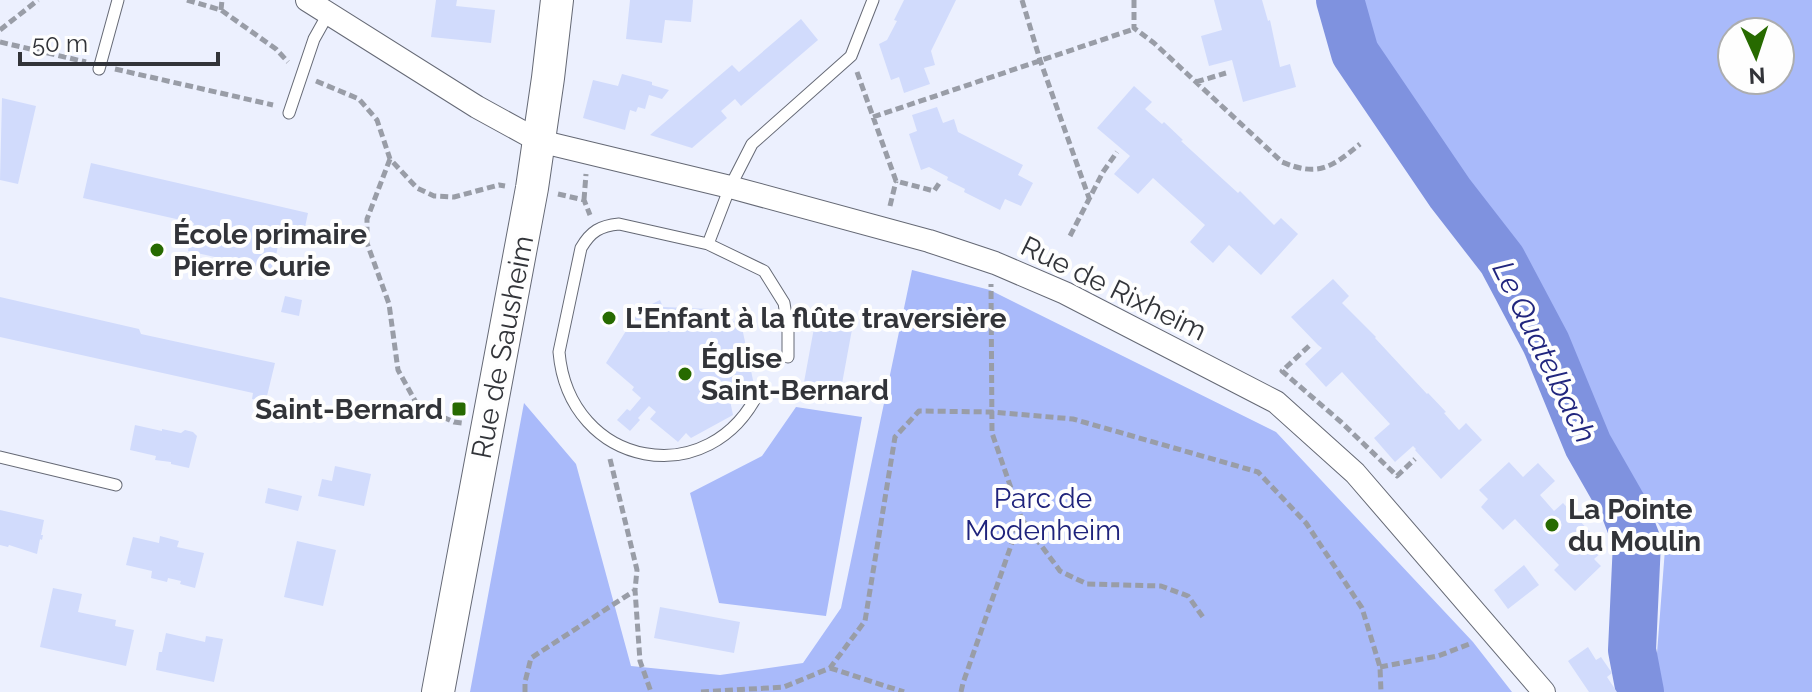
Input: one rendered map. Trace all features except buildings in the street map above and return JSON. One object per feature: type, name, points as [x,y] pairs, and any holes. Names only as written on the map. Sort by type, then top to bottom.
[{"type":"main road","name":"Rue de Sausheim","points":[[438,692],[532,188],[557,0]]},
{"type":"street","name":"Rue de Rixheim","points":[[307,0],[477,107],[539,141],[730,187],[929,241],[995,263],[1065,293],[1276,402],[1355,473],[1544,692]]},
{"type":"lane","points":[[99,67],[118,0]]},
{"type":"lane","points":[[708,244],[730,187],[752,144],[851,56],[873,0]]},
{"type":"lane","points":[[289,111],[314,39],[328,14]]},
{"type":"lane","points":[[760,389],[751,409],[727,434],[700,449],[672,456],[650,456],[605,439],[577,408],[560,370],[559,352],[581,248],[586,238],[606,225],[619,224],[708,244],[764,271],[784,303],[788,357]]},
{"type":"lane","points":[[0,457],[116,485]]},
{"type":"path","points":[[187,0],[221,10],[276,49],[301,74],[359,99],[377,120],[390,159],[417,188],[434,196],[454,197],[499,185],[532,188],[584,200],[596,230]]},
{"type":"path","points":[[221,10],[222,0]]},
{"type":"path","points":[[1022,0],[1089,198]]},
{"type":"path","points":[[1134,0],[1134,28]]},
{"type":"path","points":[[0,30],[36,1]]},
{"type":"path","points":[[873,117],[1134,28]]},
{"type":"path","points":[[1134,28],[1282,162],[1298,169],[1315,171],[1340,161],[1360,144]]},
{"type":"path","points":[[0,42],[289,111]]},
{"type":"path","points":[[851,56],[896,181],[890,206]]},
{"type":"path","points":[[1196,82],[1226,73]]},
{"type":"path","points":[[1070,236],[1103,172],[1117,152]]},
{"type":"path","points":[[390,159],[367,219],[367,243],[389,304],[398,370],[418,406],[454,422],[486,428]]},
{"type":"path","points":[[896,181],[934,191],[940,182]]},
{"type":"path","points":[[995,263],[990,290],[992,433],[1021,517],[1060,571],[1087,584],[1161,586],[1188,596],[1205,620]]},
{"type":"path","points":[[1309,346],[1282,371],[1397,476],[1415,459]]},
{"type":"path","points":[[701,692],[784,687],[830,668],[865,621],[895,437],[919,411],[992,412],[1073,419],[1258,472],[1306,523],[1362,608],[1380,667],[1381,692]]},
{"type":"path","points":[[605,439],[637,570],[635,590],[640,661],[651,692]]},
{"type":"path","points":[[961,692],[1021,517]]},
{"type":"path","points":[[525,692],[531,658],[635,590]]},
{"type":"path","points":[[1380,667],[1438,656],[1493,631]]},
{"type":"path","points":[[830,668],[904,692]]},
{"type":"green space","points":[[1353,0],[1812,0],[1812,692],[1654,692],[1666,536],[1579,397],[1562,350],[1507,245],[1366,49]]},
{"type":"green space","name":"Parc de Modenheim","points":[[912,270],[990,290],[1276,432],[1473,642],[1512,692],[470,692],[524,403],[576,464],[631,666],[720,675],[803,663],[841,608]]},
{"type":"green space","points":[[796,407],[862,417],[826,616],[719,603],[690,493],[762,456]]},
{"type":"waterway","name":"Le Quatelbach","points":[[1340,0],[1355,53],[1450,193],[1502,260],[1546,343],[1588,445],[1624,508],[1637,542],[1632,650],[1640,692]]},
{"type":"place","name":"École primaire Pierre Curie","points":[[157,250]]},
{"type":"place","name":"L’Enfant à la flûte traversière","points":[[609,318]]},
{"type":"place","name":"Église Saint-Bernard","points":[[685,374]]},
{"type":"place","name":"Saint-Bernard","points":[[459,409]]},
{"type":"place","name":"La Pointe du Moulin","points":[[1552,525]]}]
